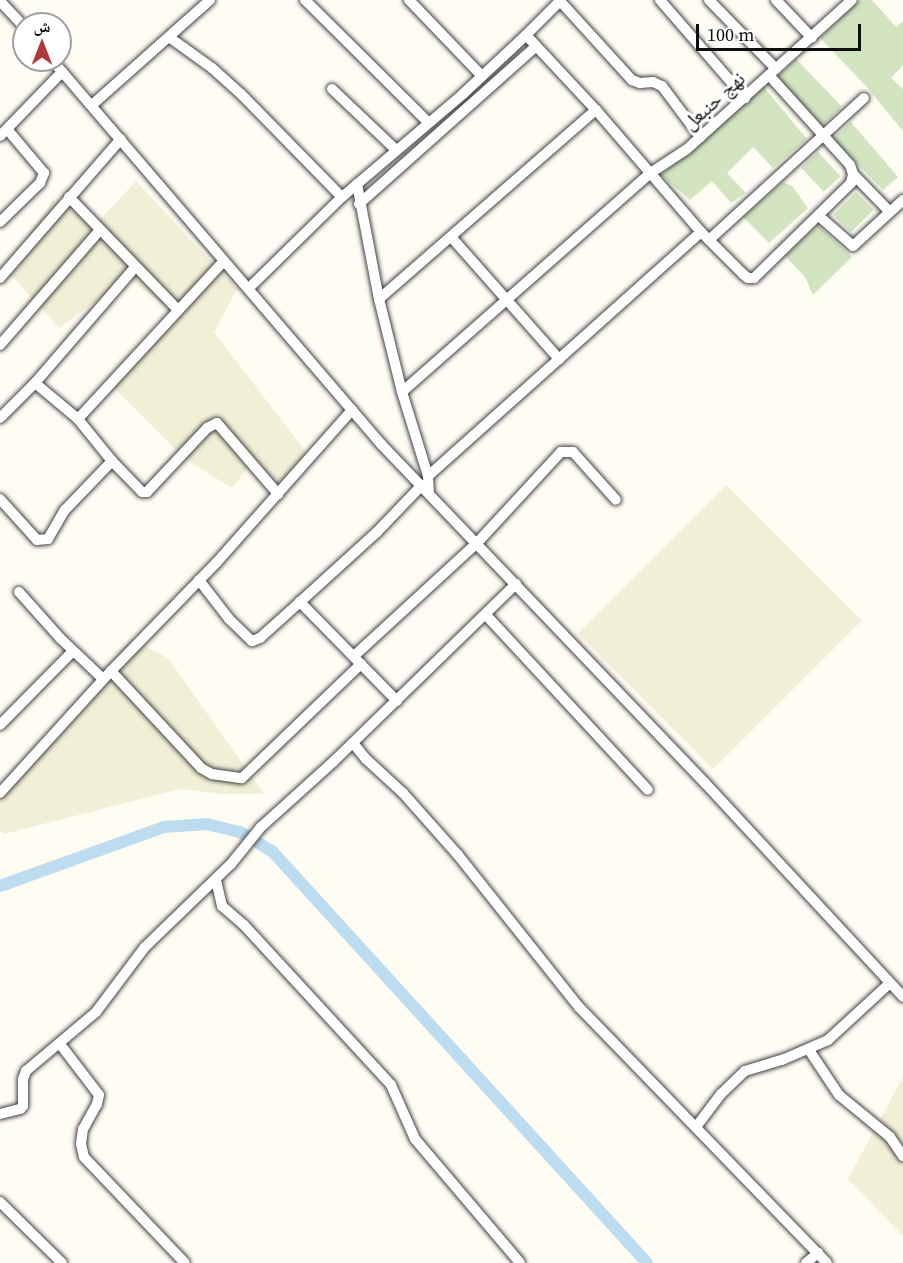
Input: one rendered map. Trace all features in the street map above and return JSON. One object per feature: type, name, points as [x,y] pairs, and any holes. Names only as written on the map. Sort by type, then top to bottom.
[{"type":"street","points":[[305,0],[428,123]]},
{"type":"street","points":[[409,0],[482,76]]},
{"type":"street","points":[[249,288],[342,196],[482,76],[561,0],[632,80],[640,83],[653,82],[662,86],[700,137]]},
{"type":"street","points":[[660,0],[744,98]]},
{"type":"street","points":[[709,0],[773,72],[850,165],[853,174],[890,212]]},
{"type":"street","points":[[776,0],[812,38]]},
{"type":"street","name":"نهج حنبعل","points":[[402,392],[649,174],[673,160],[812,38],[839,4],[852,0]]},
{"type":"street","points":[[0,1],[12,14]]},
{"type":"street","points":[[92,105],[205,2]]},
{"type":"street","points":[[526,35],[596,110],[705,236],[748,279],[754,278],[819,216],[851,183],[853,174]]},
{"type":"street","points":[[169,37],[241,94],[342,196]]},
{"type":"street","points":[[359,204],[535,47]]},
{"type":"street","points":[[0,222],[40,183],[44,173],[4,132],[62,72],[352,410],[426,484],[477,543],[903,997]]},
{"type":"street","points":[[332,89],[396,150]]},
{"type":"street","points":[[199,580],[229,619],[252,641],[260,638],[369,540],[559,359],[864,98]]},
{"type":"street","points":[[379,299],[596,110]]},
{"type":"street","points":[[0,279],[121,139]]},
{"type":"street","points":[[357,184],[379,299],[426,484]]},
{"type":"street","points":[[69,197],[178,310]]},
{"type":"street","points":[[819,216],[852,246],[903,200]]},
{"type":"street","points":[[0,345],[100,230]]},
{"type":"street","points":[[452,237],[559,359]]},
{"type":"street","points":[[78,419],[224,261]]},
{"type":"street","points":[[0,418],[34,383],[135,267]]},
{"type":"street","points":[[34,383],[78,419],[112,461],[142,492],[147,492],[207,428],[217,423],[278,494]]},
{"type":"street","points":[[0,793],[107,675],[199,580],[352,410]]},
{"type":"street","points":[[19,592],[73,651],[107,675],[201,768],[212,774],[242,778],[477,543],[563,451],[573,452],[616,500]]},
{"type":"street","points":[[0,499],[37,540],[45,541],[64,510],[112,461]]},
{"type":"street","points":[[0,1114],[20,1110],[23,1106],[23,1079],[26,1071],[96,1012],[145,947],[248,847],[261,827],[353,743],[516,584]]},
{"type":"street","points":[[300,602],[397,701]]},
{"type":"street","points":[[486,615],[648,790]]},
{"type":"street","points":[[0,725],[73,651]]},
{"type":"street","points":[[353,743],[366,759],[404,793],[458,855],[579,1007],[827,1263]]},
{"type":"street","points":[[216,880],[222,906],[244,925],[391,1085],[415,1139],[520,1263]]},
{"type":"street","points":[[696,1128],[721,1094],[744,1071],[809,1050],[828,1040],[890,983]]},
{"type":"street","points":[[60,1044],[99,1095],[97,1104],[82,1129],[81,1144],[84,1156],[185,1263]]},
{"type":"street","points":[[809,1050],[839,1095],[890,1137],[903,1156]]},
{"type":"street","points":[[0,1202],[58,1261]]},
{"type":"street","points":[[806,1263],[818,1253]]},
{"type":"shaded area","points":[[136,181],[237,289],[214,332],[312,460],[277,483],[251,464],[232,488],[185,459],[110,384],[180,318],[129,278],[59,328],[6,269],[53,200],[95,225]]},
{"type":"shaded area","points":[[726,485],[862,621],[713,769],[578,633]]},
{"type":"shaded area","points":[[131,639],[168,658],[264,794],[223,794],[180,789],[4,834],[0,830],[0,795]]},
{"type":"shaded area","points":[[903,1077],[903,1236],[848,1179]]},
{"type":"green space","points":[[860,0],[872,0],[896,27],[903,21],[903,65],[891,78],[903,89],[903,131],[865,85],[820,38]]},
{"type":"green space","points":[[796,59],[842,106],[822,125],[777,78]]},
{"type":"green space","points":[[762,85],[807,139],[773,168],[753,147],[727,173],[746,193],[731,203],[712,181],[690,200],[661,175]]},
{"type":"green space","points":[[851,122],[898,177],[883,190],[833,139]]},
{"type":"green space","points":[[818,152],[841,176],[824,192],[801,168]]},
{"type":"green space","points":[[783,182],[792,186],[808,208],[769,243],[743,217]]},
{"type":"green space","points":[[856,192],[874,210],[851,232],[833,215]]},
{"type":"green space","points":[[818,225],[852,257],[813,295],[805,277],[785,256]]},
{"type":"waterway","points":[[0,886],[164,827],[207,824],[240,832],[272,851],[647,1263]]}]
